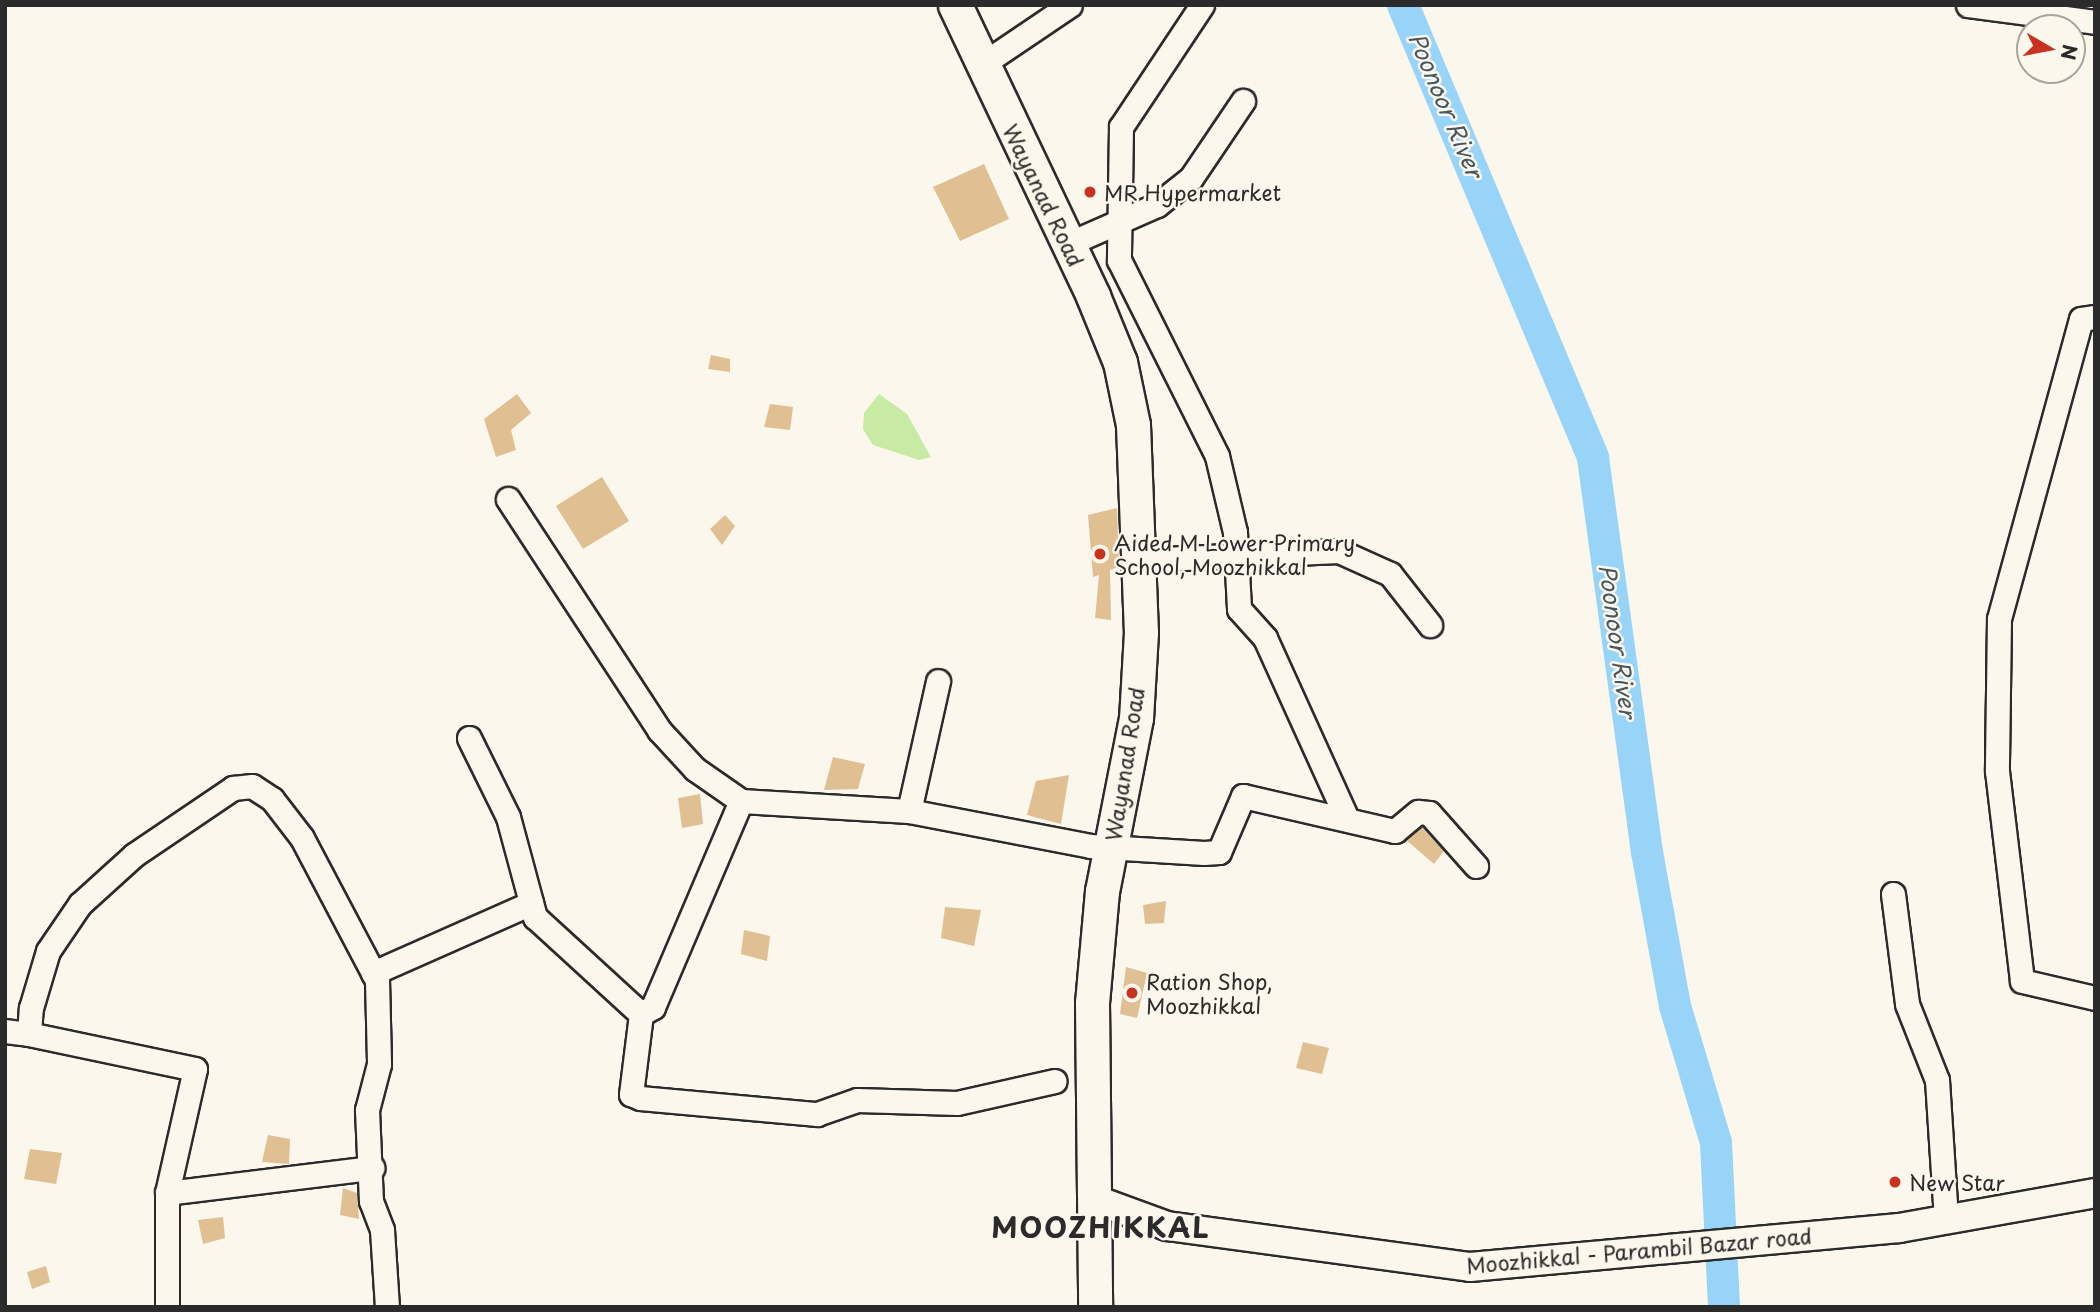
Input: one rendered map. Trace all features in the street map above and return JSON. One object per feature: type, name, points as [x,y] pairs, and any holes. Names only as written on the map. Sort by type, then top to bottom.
[{"type":"highway","name":"Wayanad Road","points":[[956,5],[981,65],[1068,244],[1120,362],[1133,425],[1141,560],[1136,718],[1112,845],[1092,1003],[1095,1307]]},
{"type":"main road","name":"Moozhikkal - Parambil Bazar road","points":[[1093,1199],[1167,1226],[1470,1267],[1899,1228],[1946,1217],[2095,1193]]},
{"type":"street","points":[[981,65],[1070,5]]},
{"type":"street","points":[[1202,5],[1121,127],[1119,260],[1217,456],[1237,557],[1239,609],[1265,638],[1347,819]]},
{"type":"street","points":[[1968,5],[2095,22]]},
{"type":"street","points":[[1068,244],[1157,205],[1191,178],[1243,101]]},
{"type":"street","points":[[2095,317],[2081,319],[1999,620],[1997,771],[2022,981],[2095,998]]},
{"type":"street","points":[[508,499],[659,730],[695,769],[741,802],[909,811],[1112,845],[1219,852],[1243,796],[1395,831],[1418,812],[1429,813],[1476,866]]},
{"type":"street","points":[[1141,560],[1339,551],[1390,574],[1430,625]]},
{"type":"street","points":[[909,811],[938,681]]},
{"type":"street","points":[[469,738],[508,817],[535,917],[641,1014]]},
{"type":"street","points":[[29,1034],[48,951],[80,904],[134,855],[233,788],[251,786],[272,799],[295,828],[373,973],[379,1064],[367,1110],[387,1307]]},
{"type":"street","points":[[641,1014],[653,1007],[741,802]]},
{"type":"street","points":[[1893,894],[1907,1004],[1937,1080],[1946,1217]]},
{"type":"street","points":[[373,973],[531,902]]},
{"type":"street","points":[[641,1014],[631,1094],[640,1098],[817,1114],[857,1100],[957,1104],[1055,1081]]},
{"type":"street","points":[[5,1031],[195,1069],[167,1193],[167,1307]]},
{"type":"street","points":[[167,1193],[372,1168]]},
{"type":"green space","points":[[879,394],[907,414],[931,457],[919,460],[873,445],[863,429],[864,413]]},
{"type":"building","points":[[984,164],[1009,219],[960,241],[933,187]]},
{"type":"building","points":[[711,355],[730,359],[730,372],[708,369]]},
{"type":"building","points":[[517,394],[531,413],[511,430],[516,450],[496,457],[484,419]]},
{"type":"building","points":[[770,404],[793,407],[790,430],[764,427]]},
{"type":"building","points":[[602,477],[629,521],[583,549],[556,506]]},
{"type":"building","points":[[1117,508],[1119,567],[1110,570],[1111,620],[1095,618],[1099,575],[1093,577],[1088,515]]},
{"type":"building","points":[[725,515],[735,526],[722,545],[710,529]]},
{"type":"building","points":[[833,757],[865,764],[858,789],[824,790]]},
{"type":"building","points":[[1069,775],[1061,824],[1027,815],[1036,781]]},
{"type":"building","points":[[700,794],[703,824],[682,828],[678,798]]},
{"type":"building","points":[[1422,827],[1444,851],[1434,864],[1406,840]]},
{"type":"building","points":[[1166,901],[1164,923],[1145,924],[1143,905]]},
{"type":"building","points":[[945,907],[981,910],[974,946],[941,938]]},
{"type":"building","points":[[744,930],[770,936],[767,961],[741,954]]},
{"type":"building","name":"Ration Shop, Moozhikkal","points":[[1126,967],[1147,973],[1137,1018],[1120,1014]]},
{"type":"building","points":[[1303,1042],[1329,1048],[1322,1074],[1296,1068]]},
{"type":"building","points":[[268,1135],[290,1139],[289,1164],[262,1162]]},
{"type":"building","points":[[30,1149],[62,1153],[56,1184],[24,1179]]},
{"type":"building","points":[[343,1188],[357,1193],[359,1219],[340,1215]]},
{"type":"building","points":[[223,1217],[225,1238],[203,1244],[198,1220]]},
{"type":"building","points":[[46,1266],[50,1282],[32,1289],[27,1272]]},
{"type":"waterway","name":"Poonoor River","points":[[1403,5],[1593,458],[1647,852],[1675,1006],[1716,1143],[1724,1307]]},
{"type":"place","name":"MR Hypermarket","points":[[1090,192]]},
{"type":"place","name":"Aided M Lower Primary School, Moozhikkal","points":[[1100,554]]},
{"type":"place","name":"Ration Shop, Moozhikkal","points":[[1132,993]]},
{"type":"place","name":"New Star","points":[[1895,1182]]},
{"type":"district","name":"MOOZHIKKAL","points":[[1101,1227]]}]
